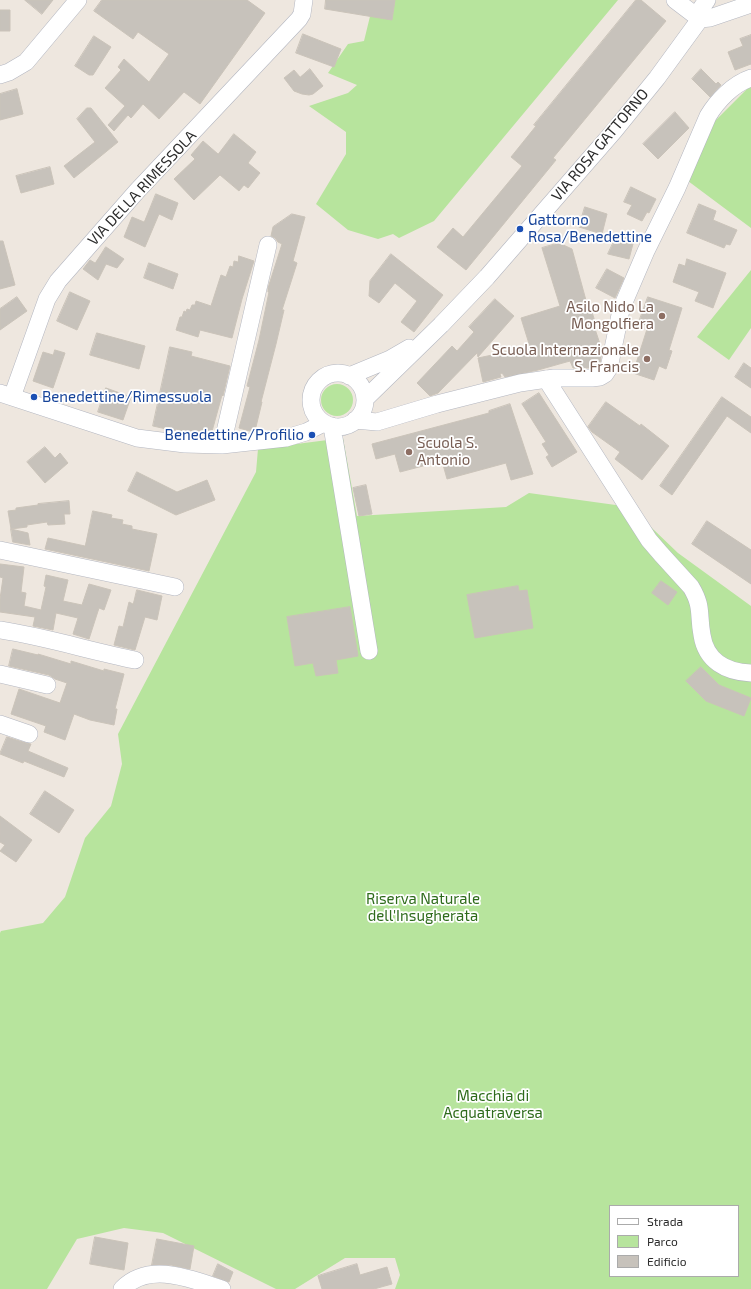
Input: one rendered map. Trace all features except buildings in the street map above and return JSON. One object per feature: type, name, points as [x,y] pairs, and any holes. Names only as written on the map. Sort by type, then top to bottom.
[{"type":"street","points":[[0,75],[9,72],[26,62],[78,0]]},
{"type":"street","name":"VIA DELLA RIMESSOLA","points":[[6,395],[47,299],[58,280],[137,191],[299,19],[302,14],[304,0]]},
{"type":"street","points":[[675,0],[700,19],[710,18],[751,4]]},
{"type":"street","name":"VIA ROSA GATTORNO","points":[[365,399],[429,337],[487,277],[579,172],[656,78],[700,19],[700,10],[707,0]]},
{"type":"street","points":[[355,420],[377,422],[480,392],[520,383],[546,379],[600,377],[607,372],[615,344],[621,310],[646,251],[677,188],[708,116],[713,108],[729,91],[741,82],[751,78]]},
{"type":"street","points":[[222,445],[268,245]]},
{"type":"street","name":"VIA ROSA GATTORNO","points":[[349,376],[390,359],[429,337]]},
{"type":"street","points":[[332,373],[338,373],[349,376],[359,384],[365,399],[361,413],[355,420],[343,426],[328,424],[317,417],[312,409],[311,397],[316,383],[323,377],[332,373]]},
{"type":"street","points":[[546,379],[649,540],[694,592],[700,609],[702,638],[711,655],[725,668],[751,673]]},
{"type":"street","points":[[6,395],[137,438],[185,444],[222,445],[298,436],[328,424]]},
{"type":"street","points":[[328,424],[343,489],[369,651]]},
{"type":"street","points":[[0,550],[174,587]]},
{"type":"street","points":[[0,630],[135,660]]},
{"type":"street","points":[[0,674],[47,685]]},
{"type":"street","points":[[0,724],[29,734]]},
{"type":"street","points":[[122,1289],[136,1279],[159,1274],[182,1276],[222,1289]]},
{"type":"green space","points":[[374,0],[618,0],[434,221],[399,238],[393,234],[378,239],[348,230],[316,204],[346,154],[346,132],[309,106],[348,93],[357,85],[328,73],[348,44],[364,41]]},
{"type":"green space","points":[[751,85],[751,228],[684,178],[706,130]]},
{"type":"green space","points":[[751,270],[751,328],[729,360],[697,337]]},
{"type":"green space","points":[[334,384],[340,384],[349,388],[353,400],[349,412],[340,416],[334,416],[325,412],[321,403],[321,397],[325,388]]},
{"type":"green space","name":"Riserva Naturale dell'Insugherata","points":[[343,438],[357,516],[506,507],[529,493],[630,507],[678,553],[751,606],[751,1289],[395,1289],[400,1275],[395,1258],[345,1258],[295,1289],[276,1289],[163,1233],[124,1228],[77,1239],[47,1289],[0,1289],[0,933],[1,931],[43,923],[65,897],[85,838],[111,806],[122,764],[118,734],[256,472],[258,449]]},
{"type":"place","name":"Gattorno Rosa/Benedettine","points":[[520,229]]},
{"type":"place","name":"Asilo Nido La Mongolfiera","points":[[662,316]]},
{"type":"place","name":"Scuola Internazionale S. Francis","points":[[647,359]]},
{"type":"place","name":"Benedettine/Rimessuola","points":[[34,397]]},
{"type":"place","name":"Benedettine/Profilio","points":[[312,435]]},
{"type":"place","name":"Scuola S. Antonio","points":[[409,452]]},
{"type":"park label","name":"Macchia di Acquatraversa","points":[[493,1104]]}]
